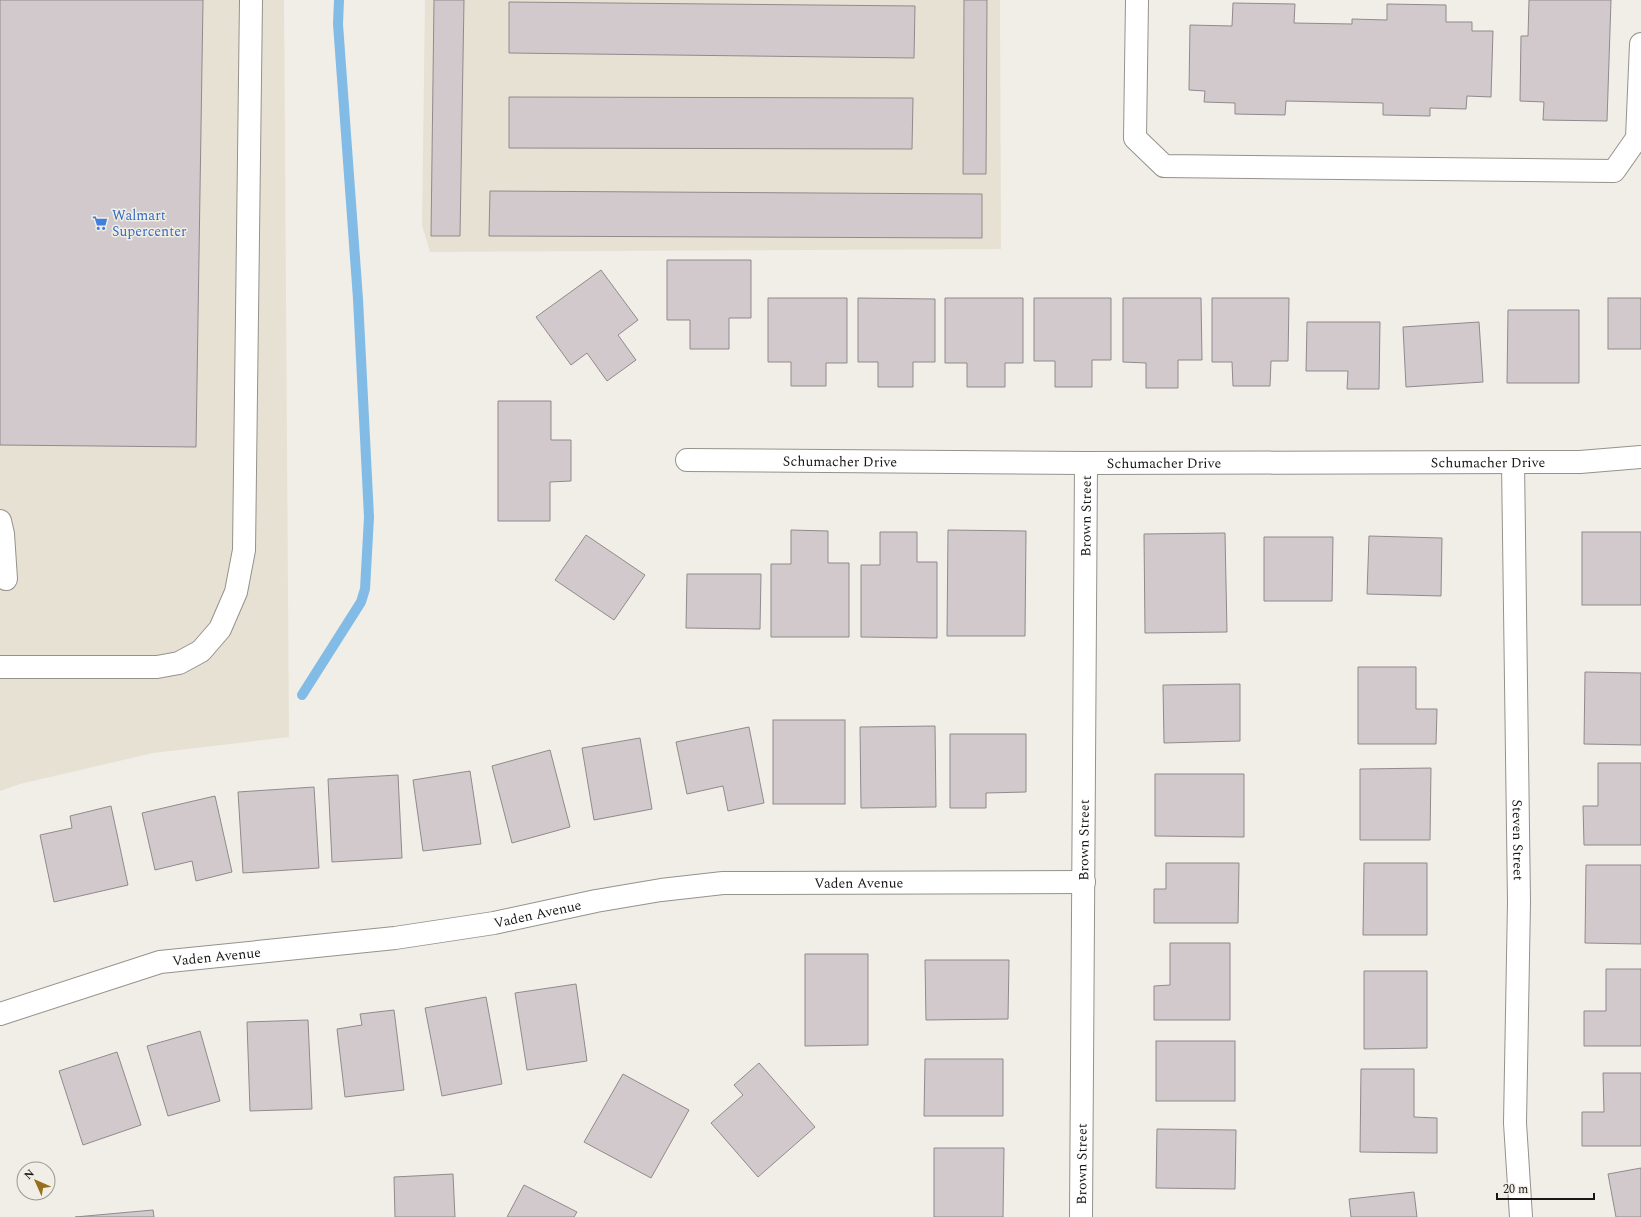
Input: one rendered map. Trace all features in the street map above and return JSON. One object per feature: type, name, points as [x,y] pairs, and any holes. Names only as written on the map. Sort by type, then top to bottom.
[{"type":"street","points":[[0,667],[157,667],[179,663],[201,651],[220,629],[236,592],[244,550],[251,0]]},
{"type":"street","points":[[1137,0],[1135,138],[1164,166],[1614,171],[1637,138],[1641,44]]},
{"type":"street","name":"Schumacher Drive","points":[[687,460],[1086,463],[1580,462],[1641,456]]},
{"type":"street","name":"Steven Street","points":[[1513,462],[1519,902],[1515,1122],[1521,1217]]},
{"type":"street","name":"Brown Street","points":[[1081,1217],[1086,463]]},
{"type":"street","points":[[0,521],[3,534],[6,579]]},
{"type":"street","name":"Vaden Avenue","points":[[0,1014],[160,962],[395,938],[494,923],[596,901],[661,890],[723,883],[1084,882]]},
{"type":"shaded area","points":[[0,0],[284,0],[289,737],[153,753],[20,784],[0,791]]},
{"type":"shaded area","points":[[425,0],[1000,0],[1001,249],[430,252],[422,225]]},
{"type":"building","name":"Walmart Supercenter","points":[[0,0],[203,0],[196,447],[0,445]]},
{"type":"building","points":[[434,0],[464,0],[460,236],[431,236]]},
{"type":"building","points":[[964,0],[987,0],[986,174],[963,174]]},
{"type":"building","points":[[1529,0],[1611,0],[1607,121],[1543,120],[1544,102],[1520,101],[1521,36],[1528,36]]},
{"type":"building","points":[[509,2],[915,6],[914,58],[509,53]]},
{"type":"building","points":[[1233,3],[1295,4],[1294,23],[1352,24],[1352,19],[1387,20],[1387,4],[1446,5],[1446,22],[1472,22],[1472,31],[1493,31],[1491,97],[1467,96],[1466,109],[1430,108],[1430,116],[1383,115],[1383,103],[1286,101],[1285,115],[1235,114],[1235,103],[1204,102],[1205,91],[1189,90],[1190,25],[1232,26]]},
{"type":"building","points":[[509,97],[913,98],[912,149],[509,148]]},
{"type":"building","points":[[490,191],[982,194],[982,238],[489,236]]},
{"type":"building","points":[[667,260],[751,260],[751,318],[729,318],[729,349],[690,349],[690,320],[667,320]]},
{"type":"building","points":[[601,270],[638,320],[618,335],[636,360],[607,381],[587,353],[571,365],[536,317]]},
{"type":"building","points":[[768,298],[847,298],[847,363],[826,363],[826,386],[791,386],[791,362],[768,362]]},
{"type":"building","points":[[858,298],[935,299],[935,362],[913,362],[913,387],[878,387],[878,362],[858,362]]},
{"type":"building","points":[[945,298],[1023,298],[1023,363],[1005,363],[1005,387],[967,387],[967,363],[945,363]]},
{"type":"building","points":[[1034,298],[1111,298],[1111,360],[1092,360],[1092,387],[1055,387],[1055,361],[1034,361]]},
{"type":"building","points":[[1123,298],[1201,298],[1202,360],[1178,360],[1178,388],[1146,388],[1146,363],[1123,362]]},
{"type":"building","points":[[1212,298],[1289,298],[1288,361],[1271,361],[1270,386],[1233,386],[1232,362],[1212,362]]},
{"type":"building","points":[[1608,298],[1641,298],[1641,349],[1608,349]]},
{"type":"building","points":[[1508,310],[1579,310],[1579,383],[1507,383]]},
{"type":"building","points":[[1307,322],[1380,322],[1379,389],[1347,389],[1348,371],[1306,371]]},
{"type":"building","points":[[1479,322],[1483,382],[1406,387],[1403,327]]},
{"type":"building","points":[[498,401],[551,401],[551,440],[571,440],[571,481],[550,482],[550,521],[498,521]]},
{"type":"building","points":[[791,530],[828,531],[828,563],[849,563],[849,637],[771,637],[771,564],[791,564]]},
{"type":"building","points":[[948,530],[1026,531],[1025,636],[947,636]]},
{"type":"building","points":[[880,532],[917,532],[917,562],[937,562],[937,638],[861,637],[861,565],[880,565]]},
{"type":"building","points":[[1582,532],[1641,532],[1641,605],[1582,605]]},
{"type":"building","points":[[1225,533],[1227,632],[1145,633],[1144,534]]},
{"type":"building","points":[[586,535],[645,575],[614,620],[555,580]]},
{"type":"building","points":[[1369,536],[1442,538],[1441,596],[1367,594]]},
{"type":"building","points":[[1264,537],[1333,537],[1332,601],[1264,601]]},
{"type":"building","points":[[687,574],[761,574],[760,629],[686,628]]},
{"type":"building","points":[[1358,667],[1416,667],[1416,709],[1437,709],[1436,744],[1358,744]]},
{"type":"building","points":[[1585,672],[1641,673],[1641,745],[1584,744]]},
{"type":"building","points":[[1240,684],[1240,741],[1164,743],[1163,685]]},
{"type":"building","points":[[773,720],[845,720],[845,804],[773,804]]},
{"type":"building","points":[[935,726],[936,807],[861,808],[860,727]]},
{"type":"building","points":[[749,727],[764,803],[728,811],[723,786],[687,794],[676,742]]},
{"type":"building","points":[[950,734],[1026,734],[1026,792],[986,793],[986,808],[950,808]]},
{"type":"building","points":[[640,738],[652,809],[594,820],[582,748]]},
{"type":"building","points":[[550,750],[570,827],[512,843],[492,766]]},
{"type":"building","points":[[1598,763],[1641,763],[1641,845],[1584,845],[1583,806],[1598,806]]},
{"type":"building","points":[[1431,768],[1430,840],[1360,840],[1360,769]]},
{"type":"building","points":[[470,771],[481,844],[423,851],[413,780]]},
{"type":"building","points":[[1155,774],[1244,774],[1244,837],[1155,836]]},
{"type":"building","points":[[398,775],[402,858],[332,862],[328,779]]},
{"type":"building","points":[[314,787],[319,868],[243,873],[238,792]]},
{"type":"building","points":[[215,796],[232,872],[196,881],[192,861],[155,870],[142,813]]},
{"type":"building","points":[[111,806],[128,885],[54,902],[40,835],[72,828],[70,816]]},
{"type":"building","points":[[1166,863],[1239,863],[1238,923],[1154,923],[1154,889],[1166,889]]},
{"type":"building","points":[[1364,863],[1427,863],[1427,935],[1363,935]]},
{"type":"building","points":[[1586,865],[1641,865],[1641,944],[1585,943]]},
{"type":"building","points":[[1170,943],[1230,943],[1230,1020],[1154,1020],[1154,986],[1170,985]]},
{"type":"building","points":[[805,954],[868,954],[868,1045],[805,1046]]},
{"type":"building","points":[[925,960],[1009,960],[1008,1019],[926,1020]]},
{"type":"building","points":[[1606,969],[1641,969],[1641,1046],[1584,1046],[1584,1011],[1606,1011]]},
{"type":"building","points":[[1364,971],[1427,971],[1427,1048],[1364,1049]]},
{"type":"building","points":[[576,984],[587,1061],[527,1070],[515,993]]},
{"type":"building","points":[[486,997],[502,1084],[442,1096],[425,1008]]},
{"type":"building","points":[[394,1010],[404,1090],[345,1097],[337,1029],[362,1025],[360,1014]]},
{"type":"building","points":[[308,1020],[312,1109],[250,1111],[247,1022]]},
{"type":"building","points":[[200,1031],[220,1101],[168,1116],[147,1046]]},
{"type":"building","points":[[1156,1041],[1235,1041],[1235,1101],[1156,1101]]},
{"type":"building","points":[[117,1052],[141,1125],[83,1145],[59,1071]]},
{"type":"building","points":[[925,1059],[1003,1059],[1003,1116],[924,1116]]},
{"type":"building","points":[[759,1063],[815,1127],[758,1177],[711,1123],[743,1095],[734,1085]]},
{"type":"building","points":[[1361,1069],[1414,1069],[1414,1117],[1437,1118],[1437,1153],[1360,1152]]},
{"type":"building","points":[[1603,1073],[1641,1073],[1641,1146],[1582,1146],[1582,1112],[1604,1112]]},
{"type":"building","points":[[623,1074],[689,1110],[651,1178],[584,1142]]},
{"type":"building","points":[[1157,1129],[1236,1130],[1235,1189],[1156,1188]]},
{"type":"building","points":[[934,1148],[1004,1148],[1003,1217],[934,1217]]},
{"type":"building","points":[[1641,1168],[1641,1217],[1616,1217],[1608,1174]]},
{"type":"building","points":[[453,1174],[455,1217],[395,1217],[394,1177]]},
{"type":"building","points":[[524,1185],[577,1212],[574,1217],[507,1217]]},
{"type":"building","points":[[1414,1192],[1417,1217],[1351,1217],[1349,1199]]},
{"type":"building","points":[[153,1210],[154,1217],[75,1217]]},
{"type":"waterway","points":[[302,695],[361,602],[365,589],[369,517],[358,299],[338,24],[339,0]]},
{"type":"place","name":"Walmart Supercenter","points":[[100,223]]}]
